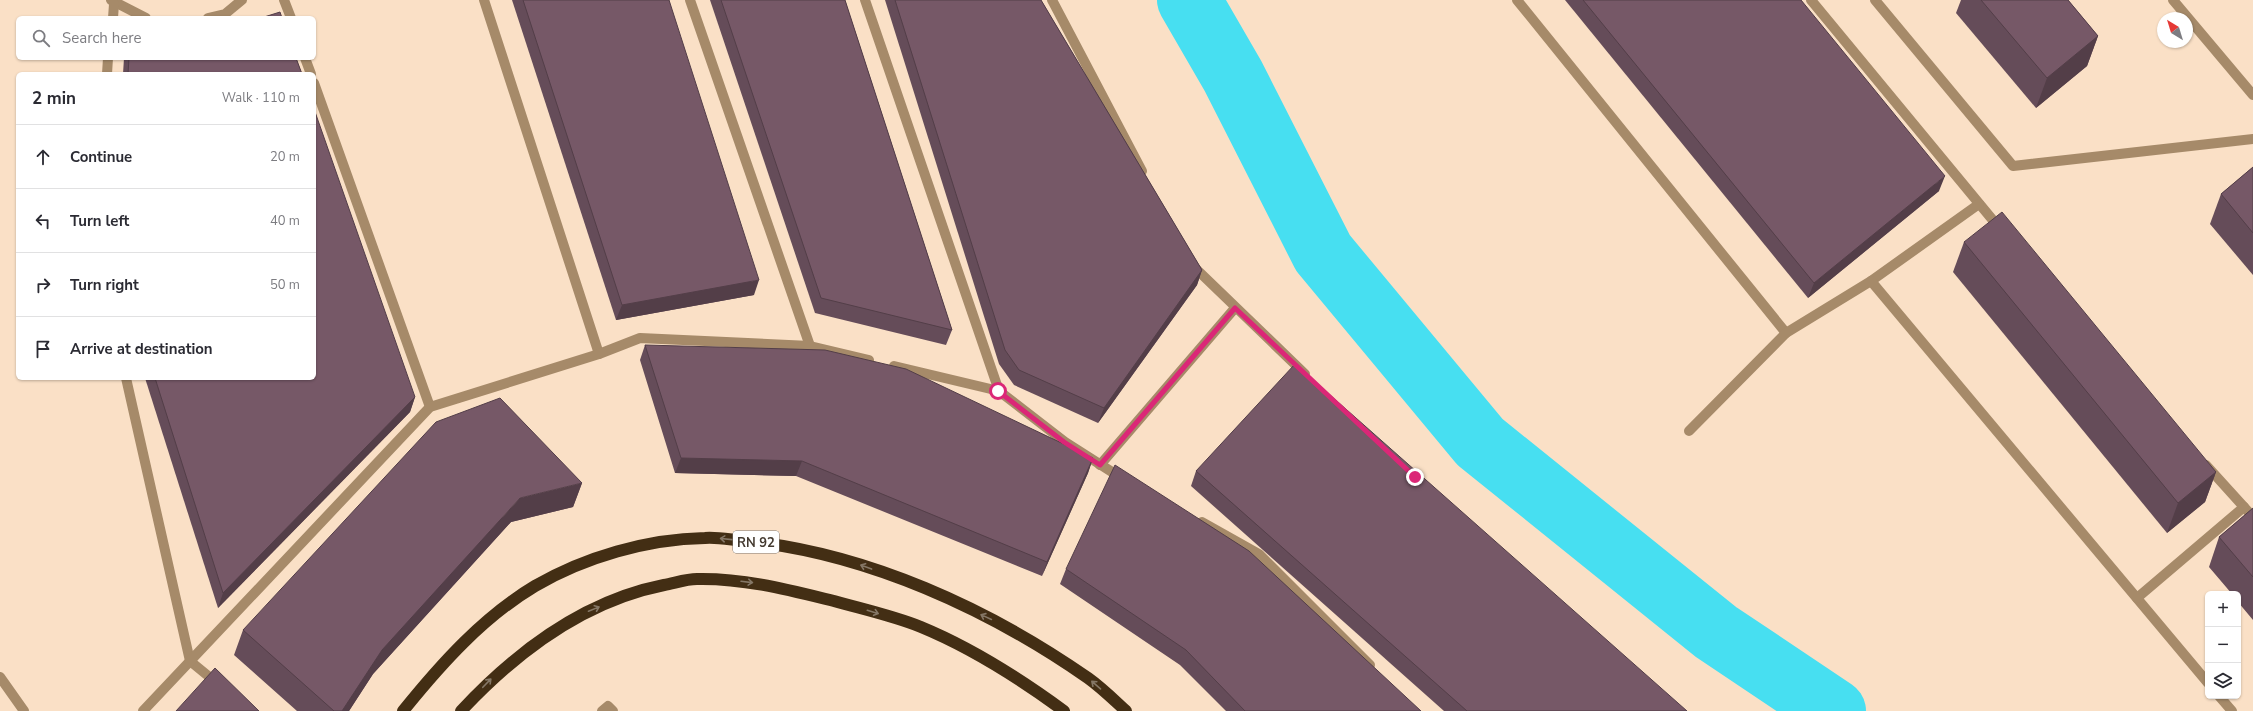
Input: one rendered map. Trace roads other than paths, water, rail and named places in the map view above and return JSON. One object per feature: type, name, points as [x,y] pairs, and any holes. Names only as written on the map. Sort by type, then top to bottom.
[{"type":"highway","name":"RN 92","points":[[403,711],[430,677],[488,619],[535,586],[598,558],[654,542],[706,537],[784,545],[862,565],[941,596],[1002,624],[1090,679],[1126,711]]},
{"type":"highway","points":[[461,711],[491,678],[532,645],[584,613],[640,590],[696,579],[746,582],[793,591],[920,627],[980,656],[1028,685],[1064,711]]},
{"type":"street","points":[[216,16],[225,14],[242,0]]},
{"type":"street","points":[[284,0],[290,16]]},
{"type":"street","points":[[484,0],[599,354]]},
{"type":"street","points":[[690,0],[810,346]]},
{"type":"street","points":[[864,0],[998,391]]},
{"type":"street","points":[[1052,0],[1149,184]]},
{"type":"street","points":[[1517,0],[1786,333]]},
{"type":"street","points":[[1811,0],[2009,240]]},
{"type":"street","points":[[1875,0],[2013,166],[2253,139]]},
{"type":"street","points":[[2173,0],[2253,95]]},
{"type":"street","points":[[113,16],[112,2],[142,16]]},
{"type":"street","points":[[106,72],[108,60]]},
{"type":"street","points":[[306,60],[310,72]]},
{"type":"street","points":[[316,89],[430,407]]},
{"type":"street","points":[[1689,430],[1786,333],[1871,281],[1979,204]]},
{"type":"street","points":[[1186,254],[1194,268],[1310,379]]},
{"type":"street","points":[[1871,281],[2205,679]]},
{"type":"street","points":[[1100,465],[1235,308]]},
{"type":"street","points":[[143,711],[430,407],[599,354],[640,338],[810,346],[998,391],[1064,442],[1135,485]]},
{"type":"street","points":[[126,380],[190,661],[226,691]]},
{"type":"street","points":[[2202,460],[2253,517]]},
{"type":"street","points":[[2137,598],[2244,507]]},
{"type":"street","points":[[1190,516],[1260,554],[1378,672]]},
{"type":"street","points":[[0,677],[24,711]]},
{"type":"street","points":[[2222,699],[2232,711]]},
{"type":"street","points":[[602,711],[608,706],[613,711]]},
{"type":"waterway","points":[[1189,0],[1233,76],[1323,253],[1480,442],[1716,632],[1834,711]]}]
